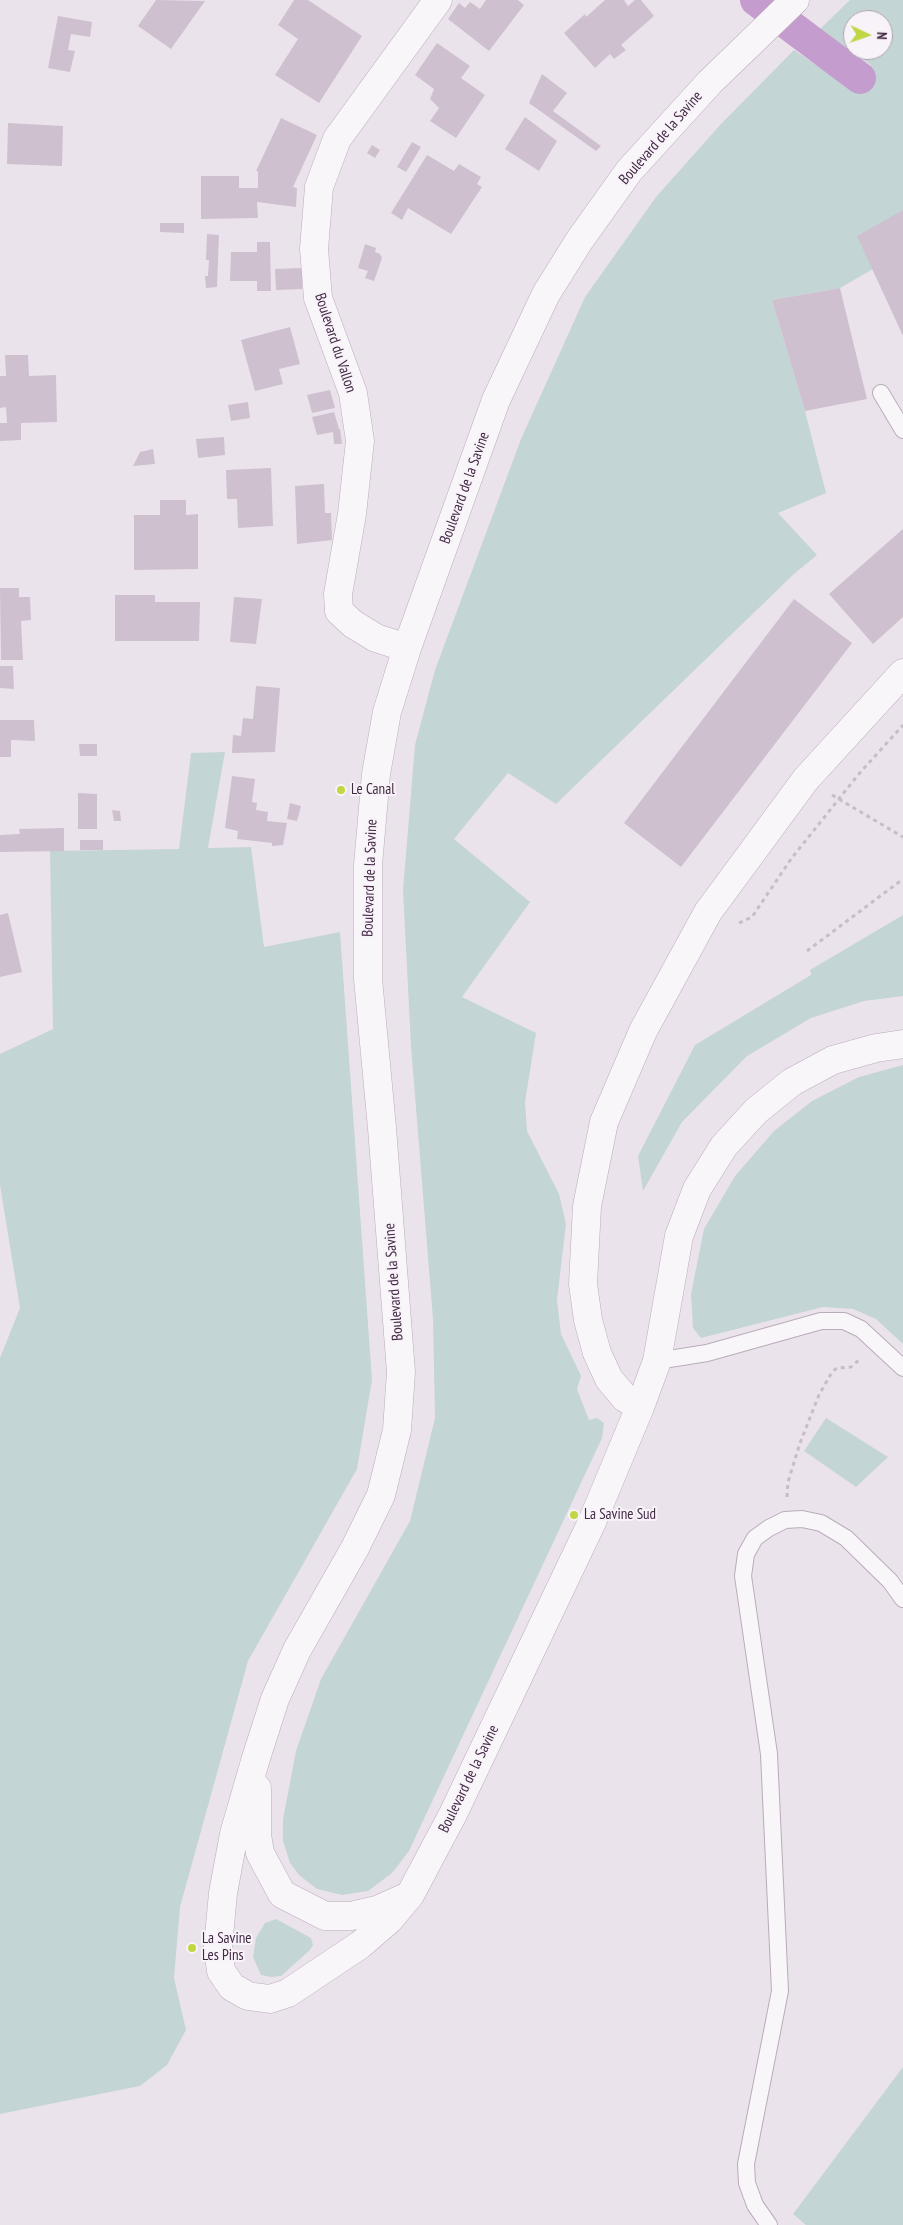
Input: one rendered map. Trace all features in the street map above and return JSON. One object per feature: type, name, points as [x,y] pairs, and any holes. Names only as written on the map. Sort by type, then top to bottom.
[{"type":"street","name":"Boulevard du Vallon","points":[[407,648],[376,638],[353,624],[339,611],[338,594],[352,514],[360,441],[353,393],[318,298],[314,249],[320,187],[337,139],[438,0]]},
{"type":"street","name":"Boulevard de la Savine","points":[[640,1407],[592,1522],[453,1814],[410,1895],[389,1920],[360,1945],[288,1993],[270,1999],[248,1996],[232,1987],[221,1972],[218,1946],[223,1892],[234,1834],[256,1758],[275,1699],[297,1650],[356,1548],[381,1495],[397,1430],[401,1372],[368,979],[368,865],[376,774],[387,712],[407,648],[496,400],[546,294],[579,241],[629,171],[710,82],[795,0]]},
{"type":"street","points":[[903,673],[806,778],[708,912],[643,1031],[604,1122],[587,1206],[583,1284],[588,1320],[597,1353],[609,1380],[625,1398],[640,1407],[657,1361],[679,1236],[697,1189],[724,1146],[756,1111],[792,1082],[833,1060],[876,1048],[903,1044]]},
{"type":"street","name":"Boulevard de la Savine","points":[[256,1758],[257,1835],[260,1853],[282,1894],[325,1916],[351,1916],[377,1910],[410,1895]]},
{"type":"lane","points":[[882,393],[903,430]]},
{"type":"lane","points":[[657,1361],[707,1353],[821,1321],[844,1322],[861,1329],[903,1368]]},
{"type":"lane","points":[[769,2225],[752,2198],[747,2183],[746,2164],[780,1991],[769,1754],[743,1576],[746,1554],[755,1538],[785,1520],[802,1519],[821,1523],[846,1538],[890,1581],[903,1599]]},
{"type":"path","points":[[708,912],[730,922],[742,923],[752,918],[790,860],[839,799],[903,725]]},
{"type":"path","points":[[806,778],[903,837]]},
{"type":"path","points":[[807,951],[903,879]]},
{"type":"path","points":[[785,1520],[788,1482],[800,1443],[819,1395],[832,1372],[837,1368],[851,1367],[877,1343]]},
{"type":"shaded area","points":[[850,0],[903,0],[903,210],[873,269],[840,288],[772,300],[805,411],[826,493],[778,513],[817,555],[794,574],[556,804],[508,773],[454,839],[530,902],[462,997],[536,1033],[525,1102],[527,1131],[559,1194],[566,1224],[557,1300],[561,1334],[581,1376],[577,1389],[589,1420],[597,1418],[604,1423],[602,1438],[409,1851],[392,1873],[368,1891],[342,1895],[317,1889],[299,1875],[290,1863],[283,1841],[283,1819],[296,1751],[321,1679],[410,1521],[435,1418],[433,1319],[411,1046],[403,890],[415,745],[435,670],[521,439],[585,297],[656,197],[721,124],[794,50],[852,89],[871,65],[864,60],[893,60],[893,10],[843,10],[843,45],[820,29]]},
{"type":"shaded area","points":[[225,752],[208,848],[251,847],[264,947],[340,932],[372,1380],[357,1469],[248,1661],[180,1907],[174,1978],[186,2030],[167,2065],[140,2086],[0,2114],[0,1358],[20,1308],[0,1185],[0,1054],[53,1029],[50,851],[179,849],[191,753]]},
{"type":"shaded area","points":[[903,915],[903,996],[864,1001],[811,1018],[747,1056],[682,1122],[643,1191],[638,1156],[695,1045],[811,975],[810,970]]},
{"type":"shaded area","points":[[903,1065],[903,1344],[876,1319],[853,1309],[823,1307],[701,1338],[693,1328],[691,1294],[704,1229],[735,1176],[774,1131],[812,1101],[859,1077]]},
{"type":"shaded area","points":[[826,1418],[888,1457],[856,1487],[804,1451]]},
{"type":"shaded area","points":[[276,1919],[311,1938],[313,1945],[309,1951],[281,1976],[271,1977],[261,1975],[253,1957],[256,1938],[265,1923]]},
{"type":"shaded area","points":[[903,2067],[903,2225],[806,2225],[793,2214]]},
{"type":"building","points":[[156,0],[205,1],[171,49],[138,26]]},
{"type":"building","points":[[294,0],[308,0],[362,36],[319,103],[275,75],[298,39],[278,25]]},
{"type":"building","points":[[486,0],[518,0],[524,5],[489,51],[448,19],[459,3],[465,8],[470,2],[480,9]]},
{"type":"building","points":[[605,0],[624,0],[628,6],[635,0],[641,0],[654,16],[621,45],[626,50],[614,59],[610,54],[595,68],[564,33],[585,14],[586,17]]},
{"type":"building","points":[[58,16],[92,22],[90,37],[71,34],[68,50],[75,51],[70,72],[48,68]]},
{"type":"building","points":[[437,43],[470,66],[461,78],[485,95],[456,138],[430,121],[439,108],[430,99],[434,89],[415,75]]},
{"type":"building","points":[[542,74],[567,93],[553,111],[601,146],[596,151],[529,103]]},
{"type":"building","points":[[525,117],[557,141],[539,171],[505,149]]},
{"type":"building","points":[[281,118],[317,135],[293,187],[297,188],[296,207],[257,202],[258,218],[201,219],[201,176],[239,176],[239,188],[258,188],[258,171],[256,171]]},
{"type":"building","points":[[8,123],[63,126],[62,166],[7,164]]},
{"type":"building","points":[[412,142],[421,147],[406,172],[397,167]]},
{"type":"building","points":[[372,145],[380,150],[375,158],[367,153]]},
{"type":"building","points":[[427,155],[454,171],[459,164],[481,177],[477,184],[482,187],[451,234],[408,208],[402,220],[391,213]]},
{"type":"building","points":[[903,210],[903,336],[857,236]]},
{"type":"building","points":[[160,223],[184,223],[184,233],[160,232]]},
{"type":"building","points":[[207,234],[219,235],[217,287],[206,288],[205,276],[208,276],[209,260],[206,260]]},
{"type":"building","points":[[257,242],[270,242],[271,291],[257,291],[257,281],[230,281],[231,252],[257,252]]},
{"type":"building","points":[[365,244],[376,248],[375,252],[380,254],[382,258],[374,281],[365,278],[368,271],[358,268]]},
{"type":"building","points":[[302,268],[302,289],[276,290],[275,269]]},
{"type":"building","points":[[840,288],[867,399],[805,411],[772,300]]},
{"type":"building","points":[[290,327],[300,364],[279,369],[283,384],[255,391],[241,340]]},
{"type":"building","points":[[5,355],[28,355],[29,376],[56,375],[57,422],[21,423],[21,440],[0,441],[0,423],[7,423],[6,407],[0,408],[0,376],[6,376]]},
{"type":"building","points":[[330,390],[335,408],[312,413],[307,395]]},
{"type":"building","points":[[248,402],[250,418],[231,421],[228,405]]},
{"type":"building","points":[[334,412],[340,429],[342,444],[334,444],[333,432],[317,435],[312,417]]},
{"type":"building","points":[[224,437],[225,455],[198,458],[196,439]]},
{"type":"building","points":[[153,449],[155,464],[133,466],[140,452]]},
{"type":"building","points":[[271,468],[273,526],[238,528],[237,499],[227,499],[226,470]]},
{"type":"building","points":[[324,484],[325,513],[331,513],[332,540],[297,544],[295,486]]},
{"type":"building","points":[[160,500],[186,500],[186,515],[198,514],[198,569],[134,570],[134,515],[160,515]]},
{"type":"building","points":[[903,529],[903,617],[873,644],[829,594]]},
{"type":"building","points":[[0,588],[19,588],[19,597],[30,597],[31,620],[21,621],[23,660],[1,660]]},
{"type":"building","points":[[115,595],[155,595],[155,602],[200,602],[199,641],[115,641]]},
{"type":"building","points":[[234,597],[262,599],[256,644],[230,642]]},
{"type":"building","points":[[794,599],[852,643],[681,867],[624,823]]},
{"type":"building","points":[[0,666],[13,666],[14,689],[0,688]]},
{"type":"building","points":[[256,686],[280,688],[275,752],[232,753],[233,735],[241,736],[243,718],[253,719]]},
{"type":"building","points":[[0,720],[34,720],[35,741],[11,740],[11,757],[0,757]]},
{"type":"building","points":[[79,744],[97,744],[97,756],[80,756]]},
{"type":"building","points":[[232,776],[255,779],[252,802],[257,803],[256,810],[268,812],[267,821],[287,823],[283,845],[272,846],[272,843],[237,839],[238,831],[225,828]]},
{"type":"building","points":[[78,793],[97,794],[97,829],[78,829]]},
{"type":"building","points":[[290,803],[301,806],[297,821],[287,819]]},
{"type":"building","points":[[112,810],[120,811],[121,821],[114,821]]},
{"type":"building","points":[[64,828],[64,851],[0,852],[0,835],[20,834],[19,829]]},
{"type":"building","points":[[80,840],[103,840],[103,850],[80,850]]},
{"type":"building","points":[[8,913],[22,972],[0,977],[0,915]]},
{"type":"waterway","points":[[756,0],[860,78]]},
{"type":"place","name":"Le Canal","points":[[341,790]]},
{"type":"place","name":"La Savine Sud","points":[[574,1515]]},
{"type":"place","name":"La Savine Les Pins","points":[[192,1948]]}]
